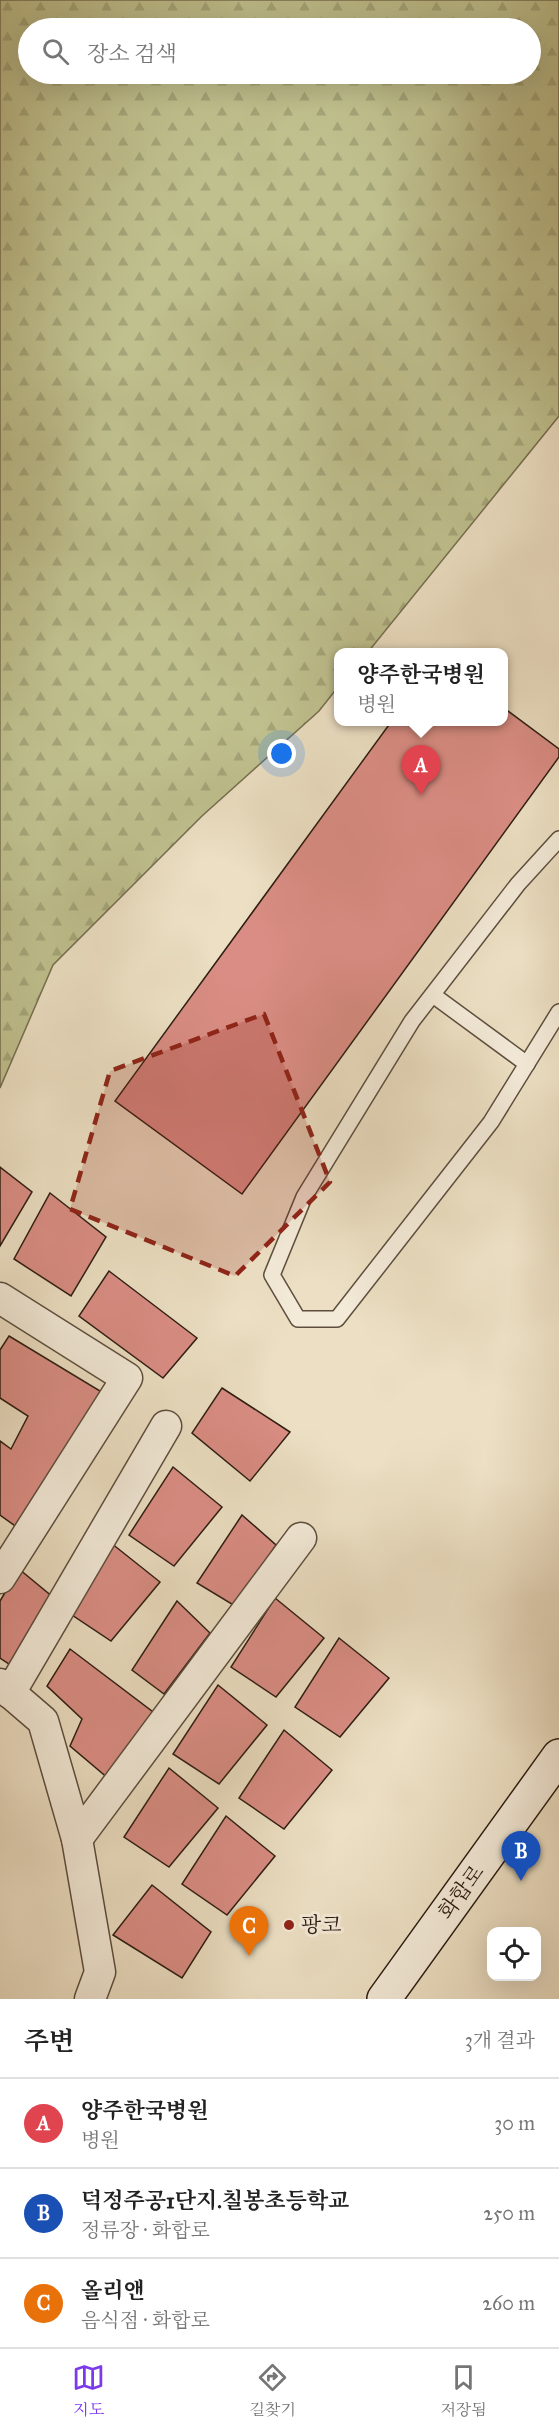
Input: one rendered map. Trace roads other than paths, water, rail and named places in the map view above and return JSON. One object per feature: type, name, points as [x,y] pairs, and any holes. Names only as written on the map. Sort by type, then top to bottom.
[{"type":"main road","name":"화합로","points":[[384,1999],[559,1756]]},
{"type":"street","points":[[0,1578],[127,1378],[2,1303]]},
{"type":"street","points":[[90,1999],[100,1972],[77,1839],[43,1721],[5,1689],[166,1425]]},
{"type":"street","points":[[77,1839],[301,1538]]},
{"type":"lane","points":[[559,839],[518,884],[412,1021],[304,1197],[272,1275],[298,1319],[337,1319],[491,1122],[559,1012]]},
{"type":"lane","points":[[433,995],[527,1064]]},
{"type":"place","name":"양주한국병원","points":[[421,795]]},
{"type":"place","name":"덕정주공1단지.칠봉초등학교","points":[[521,1881]]},
{"type":"place","name":"팡코","points":[[289,1925]]},
{"type":"place","name":"올리앤","points":[[249,1956]]}]
